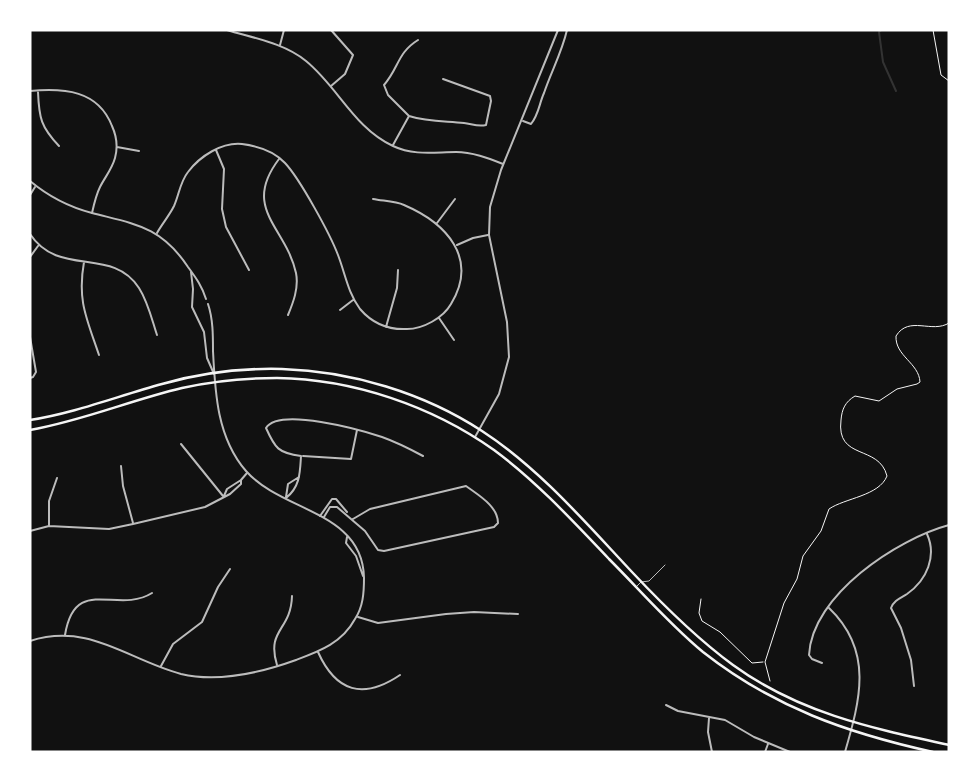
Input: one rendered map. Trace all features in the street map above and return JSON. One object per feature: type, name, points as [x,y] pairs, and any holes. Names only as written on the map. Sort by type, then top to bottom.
[{"type":"main road","points":[[30,420],[69,412],[163,383],[214,373],[285,369],[343,376],[408,394],[480,429],[517,457],[552,489],[691,631],[719,654],[768,686],[800,703],[853,723],[949,745]]},
{"type":"main road","points":[[30,430],[76,420],[181,388],[215,382],[279,378],[356,388],[418,408],[474,438],[518,469],[682,634],[738,677],[790,708],[881,741],[933,752]]},
{"type":"street","points":[[227,30],[279,46],[304,59],[365,128],[393,146],[428,154],[457,152],[477,155],[504,164]]},
{"type":"street","points":[[279,46],[284,30]]},
{"type":"street","points":[[330,86],[345,74],[353,55],[331,30]]},
{"type":"street","points":[[474,438],[502,387],[509,357],[507,322],[489,235],[490,207],[504,164],[558,30]]},
{"type":"street","points":[[522,121],[531,124],[537,117],[543,95],[564,46],[567,30]]},
{"type":"street","points":[[418,40],[401,53],[384,87],[396,105],[409,116],[429,122],[466,123],[482,127],[486,125],[490,96],[443,79]]},
{"type":"street","points":[[30,91],[72,91],[93,100],[107,114],[115,132],[117,147],[113,166],[99,188],[92,213]]},
{"type":"street","points":[[38,91],[41,122],[59,146]]},
{"type":"street","points":[[393,146],[409,116]]},
{"type":"street","points":[[156,234],[174,206],[186,174],[198,162],[216,149],[233,144],[260,148],[280,158],[294,174],[334,245],[354,299],[367,316],[386,327],[416,328],[438,317],[450,305],[460,282],[461,265],[456,245],[437,223],[402,204],[373,199]]},
{"type":"street","points":[[117,147],[139,151]]},
{"type":"street","points":[[216,149],[225,169],[222,209],[226,227],[249,270]]},
{"type":"street","points":[[280,158],[270,170],[264,186],[264,203],[297,275],[295,298],[288,315]]},
{"type":"street","points":[[30,181],[62,202],[92,213],[122,219],[156,234],[175,250],[198,279],[206,299]]},
{"type":"street","points":[[30,195],[36,186]]},
{"type":"street","points":[[437,223],[455,199]]},
{"type":"street","points":[[30,234],[38,246],[60,258],[109,266],[132,280],[143,294],[158,335]]},
{"type":"street","points":[[456,245],[489,235]]},
{"type":"street","points":[[30,257],[38,246]]},
{"type":"street","points":[[85,261],[80,287],[82,302],[99,355]]},
{"type":"street","points":[[386,327],[397,288],[397,270]]},
{"type":"street","points":[[191,271],[192,307],[204,332],[207,358],[214,373]]},
{"type":"street","points":[[340,310],[354,299]]},
{"type":"street","points":[[208,304],[213,325],[215,382],[226,439],[233,454],[247,473],[265,488],[322,517],[352,540],[365,569],[363,577]]},
{"type":"street","points":[[438,317],[454,340]]},
{"type":"street","points":[[30,337],[36,372],[31,377]]},
{"type":"street","points":[[357,429],[351,459],[287,454],[276,448],[266,426],[273,422],[300,420],[332,424],[357,429],[393,441],[423,456]]},
{"type":"street","points":[[181,444],[223,497]]},
{"type":"street","points":[[285,498],[298,484],[301,456]]},
{"type":"street","points":[[121,466],[133,524]]},
{"type":"street","points":[[223,497],[227,489],[247,473]]},
{"type":"street","points":[[285,498],[288,486],[299,477]]},
{"type":"street","points":[[49,526],[48,501],[57,478]]},
{"type":"street","points":[[30,531],[49,526],[109,529],[205,507],[235,490],[241,480]]},
{"type":"street","points":[[292,481],[298,484]]},
{"type":"street","points":[[322,517],[332,499],[336,499],[378,550],[384,551],[494,527],[498,523],[498,517],[486,500],[466,486],[370,509],[353,519]]},
{"type":"street","points":[[322,517],[330,507],[337,507],[347,513]]},
{"type":"street","points":[[822,663],[812,659],[809,654],[815,629],[848,583],[867,566],[927,533],[949,525]]},
{"type":"street","points":[[914,686],[911,660],[901,628],[891,608],[893,603],[917,586],[928,570],[932,546],[927,533]]},
{"type":"street","points":[[30,641],[76,635],[100,641],[181,674],[214,677],[249,674],[277,666],[317,651],[341,638],[357,617],[364,588],[363,577],[356,556],[346,544],[347,536]]},
{"type":"street","points":[[161,666],[173,645],[202,622],[218,587],[230,569]]},
{"type":"street","points":[[65,636],[71,612],[82,602],[96,598],[138,599],[152,593]]},
{"type":"street","points":[[277,666],[273,652],[274,638],[292,611],[292,596]]},
{"type":"street","points":[[829,607],[844,624],[858,664],[860,695],[845,752]]},
{"type":"street","points":[[357,617],[378,623],[474,612],[519,614]]},
{"type":"street","points":[[317,651],[333,679],[352,688],[361,690],[376,687],[400,676]]},
{"type":"street","points":[[666,705],[678,711],[725,720],[790,752]]},
{"type":"street","points":[[709,716],[708,732],[712,752]]},
{"type":"street","points":[[765,752],[768,743]]},
{"type":"lane","points":[[636,587],[649,580],[665,565]]},
{"type":"path","points":[[933,30],[941,75],[949,81]]},
{"type":"path","points":[[768,686],[771,679],[765,662],[784,603],[797,579],[803,556],[821,531],[829,509],[882,485],[887,476],[886,470],[876,459],[852,449],[842,440],[840,429],[843,408],[855,396],[879,401],[897,389],[920,382],[919,373],[900,351],[897,337],[906,327],[936,327],[949,323]]},
{"type":"path","points":[[701,599],[700,618],[752,663],[765,662]]},
{"type":"waterway","points":[[881,30],[879,32],[883,62],[896,91]]}]
